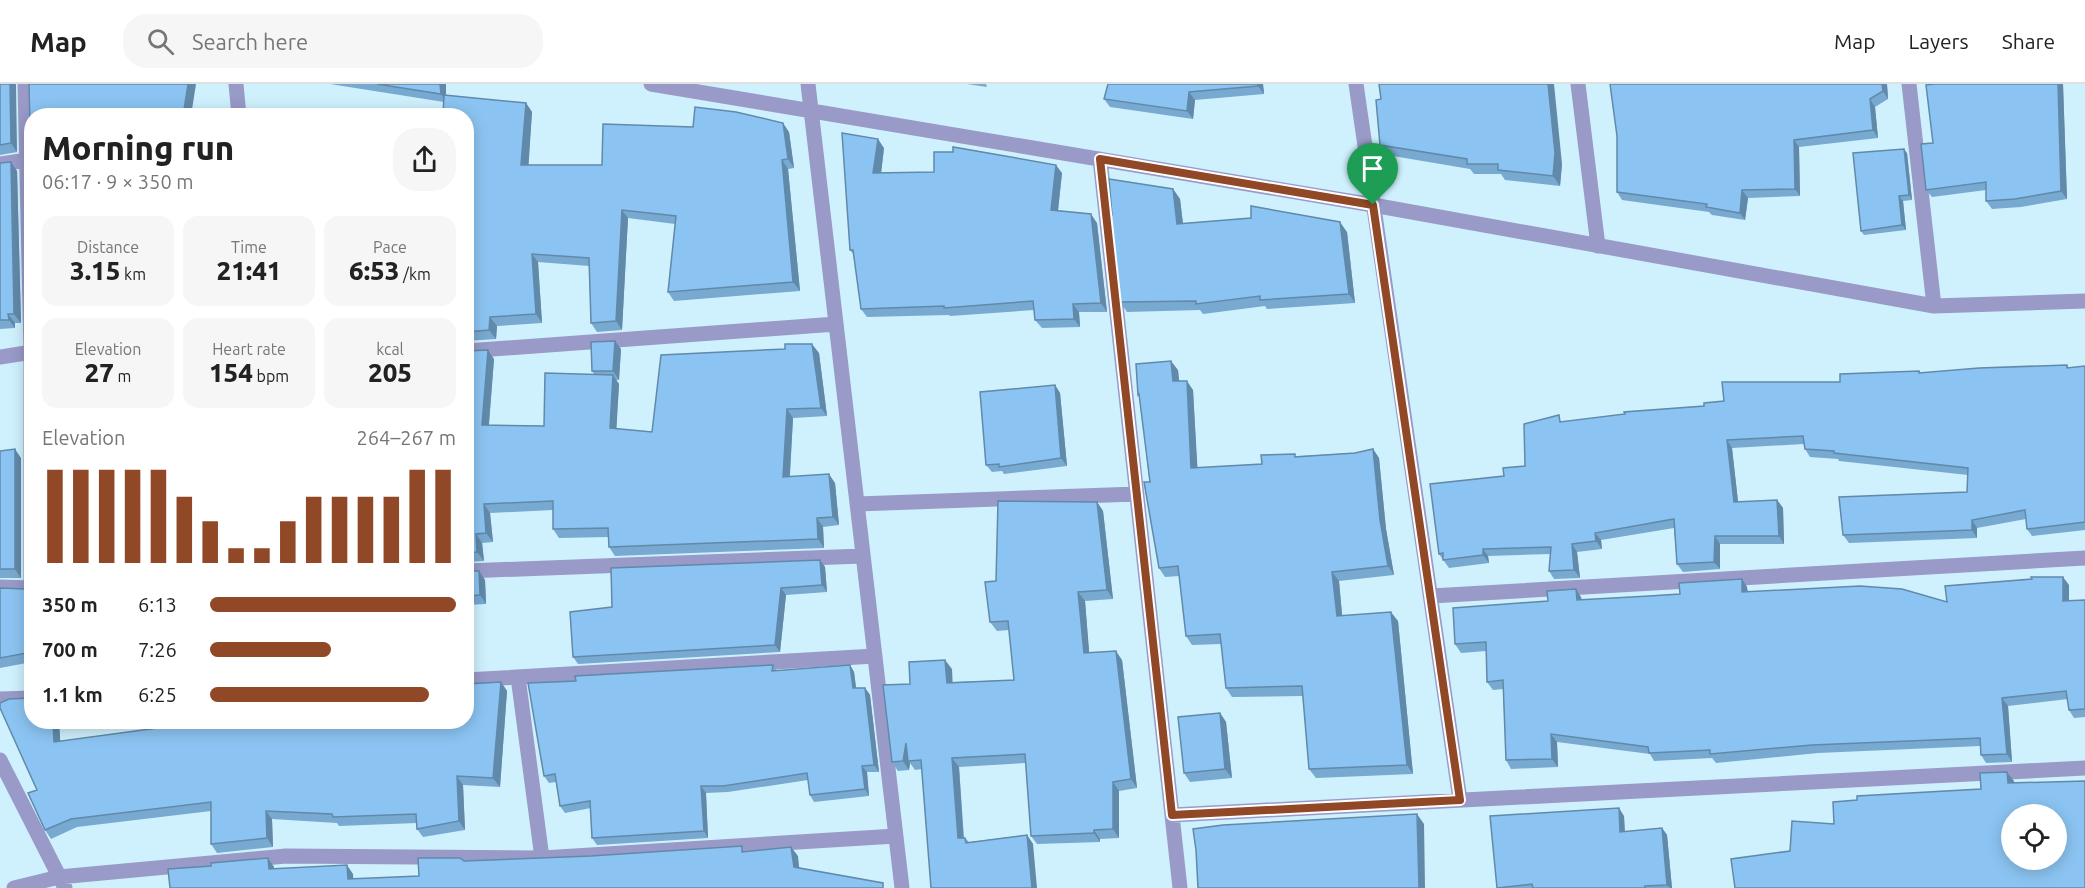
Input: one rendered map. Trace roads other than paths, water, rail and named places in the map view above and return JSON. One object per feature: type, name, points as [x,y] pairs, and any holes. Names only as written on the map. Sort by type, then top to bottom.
[{"type":"street","points":[[25,84],[26,108]]},
{"type":"street","points":[[236,84],[238,108]]},
{"type":"street","points":[[651,84],[1373,205],[1934,306],[2085,301]]},
{"type":"street","points":[[808,84],[902,888]]},
{"type":"street","points":[[1356,84],[1460,800]]},
{"type":"street","points":[[1578,84],[1598,246]]},
{"type":"street","points":[[1909,84],[1934,306]]},
{"type":"street","points":[[1100,159],[1180,888]]},
{"type":"street","points":[[0,164],[24,160]]},
{"type":"street","points":[[474,350],[836,324]]},
{"type":"street","points":[[0,357],[24,353]]},
{"type":"street","points":[[857,504],[1137,494]]},
{"type":"street","points":[[474,571],[863,556]]},
{"type":"street","points":[[1431,597],[2085,558]]},
{"type":"street","points":[[0,587],[24,588]]},
{"type":"street","points":[[474,680],[875,657]]},
{"type":"street","points":[[518,677],[542,858]]},
{"type":"street","points":[[0,699],[24,698]]},
{"type":"street","points":[[0,760],[62,882]]},
{"type":"street","points":[[1172,815],[2085,768]]},
{"type":"street","points":[[14,888],[286,856],[542,858],[896,836]]}]
